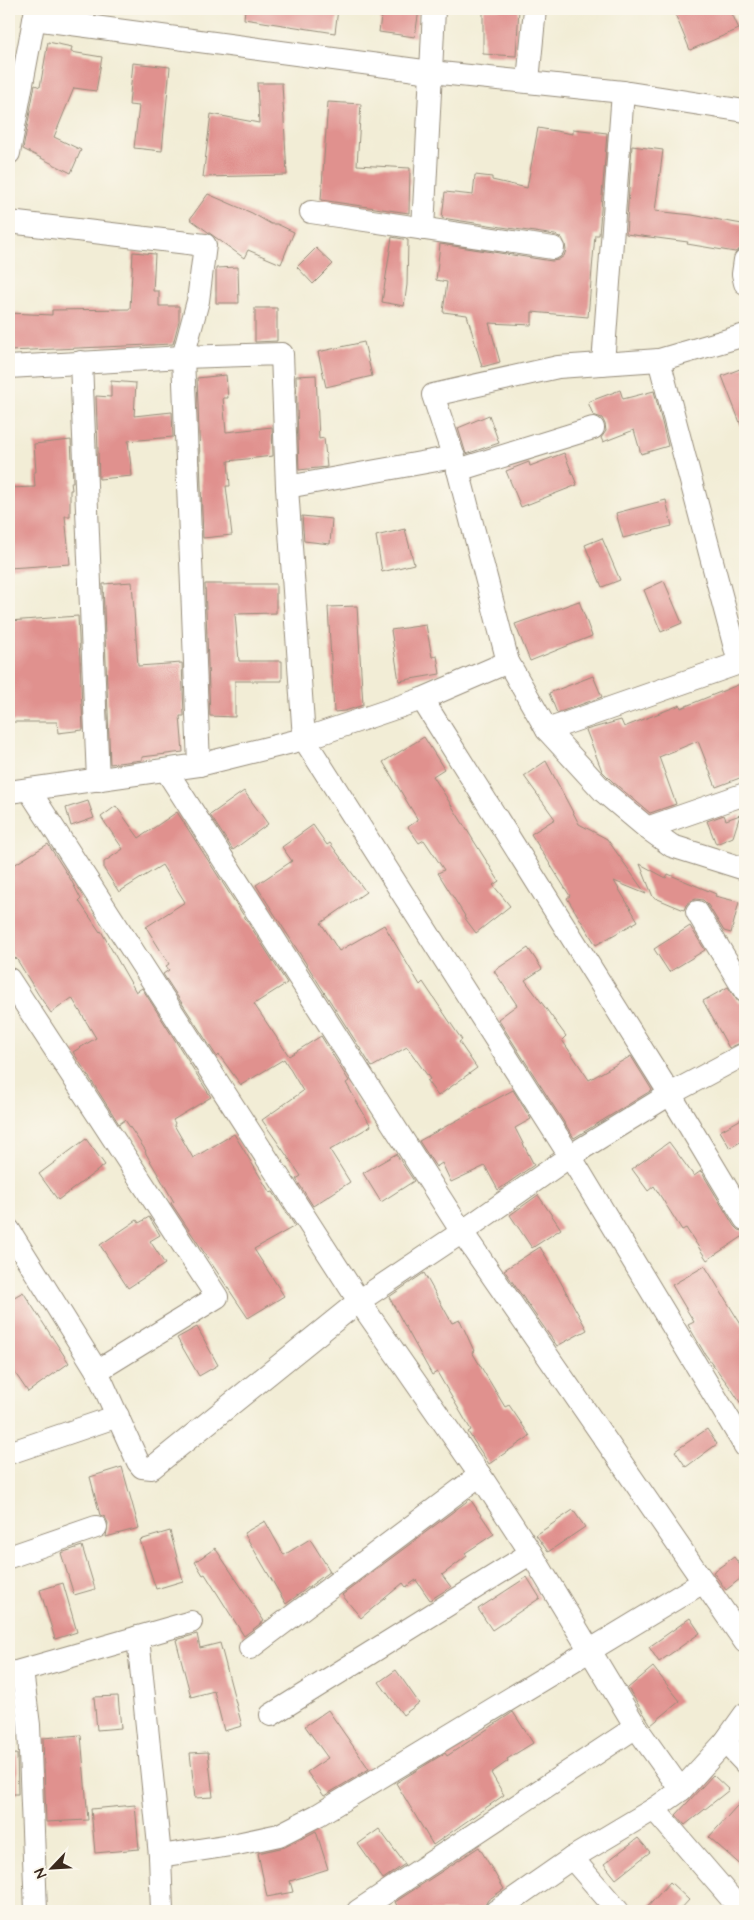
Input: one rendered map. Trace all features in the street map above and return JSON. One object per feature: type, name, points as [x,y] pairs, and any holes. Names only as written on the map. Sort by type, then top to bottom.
[{"type":"street","points":[[423,229],[434,9]]},
{"type":"street","points":[[528,81],[535,9]]},
{"type":"street","points":[[9,153],[35,14],[431,72],[623,92],[745,111]]},
{"type":"street","points":[[603,364],[623,92]]},
{"type":"street","points":[[311,212],[553,248]]},
{"type":"street","points":[[9,222],[205,245],[198,301],[183,357],[199,765]]},
{"type":"street","points":[[745,260],[743,274],[745,283]]},
{"type":"street","points":[[745,335],[659,360],[558,367],[433,395],[456,463],[508,662],[547,730],[604,792],[672,846],[745,869]]},
{"type":"street","points":[[9,367],[183,357],[282,354],[287,487],[304,739],[570,1156],[745,1446]]},
{"type":"street","points":[[547,730],[742,662],[659,360]]},
{"type":"street","points":[[81,362],[98,780]]},
{"type":"street","points":[[287,487],[456,463],[593,428]]},
{"type":"street","points":[[508,662],[422,699],[304,739],[199,765],[19,791],[359,1301],[480,1475],[531,1554],[636,1727],[681,1790]]},
{"type":"street","points":[[422,699],[670,1094],[745,1219]]},
{"type":"street","points":[[166,770],[462,1232],[745,1642]]},
{"type":"street","points":[[647,828],[745,794]]},
{"type":"street","points":[[697,912],[745,992]]},
{"type":"street","points":[[9,979],[217,1297],[98,1371]]},
{"type":"street","points":[[9,1230],[98,1371],[138,1462],[142,1467],[146,1468],[156,1466],[359,1301],[570,1156],[670,1094],[745,1054]]},
{"type":"street","points":[[9,1453],[118,1416]]},
{"type":"street","points":[[250,1648],[480,1475]]},
{"type":"street","points":[[9,1557],[96,1527]]},
{"type":"street","points":[[271,1715],[531,1554]]},
{"type":"street","points":[[160,1856],[279,1836],[318,1815],[703,1582]]},
{"type":"street","points":[[36,1911],[29,1725],[16,1673],[191,1622]]},
{"type":"street","points":[[138,1637],[160,1856],[162,1911]]},
{"type":"street","points":[[496,1911],[572,1858],[654,1809],[681,1790],[725,1742],[745,1714]]},
{"type":"street","points":[[358,1911],[636,1727]]},
{"type":"street","points":[[725,1742],[745,1763]]},
{"type":"street","points":[[654,1809],[742,1911]]},
{"type":"street","points":[[572,1858],[618,1911]]},
{"type":"building","points":[[245,9],[338,9],[335,33],[244,19]]},
{"type":"building","points":[[382,9],[419,9],[415,37],[379,32]]},
{"type":"building","points":[[483,9],[519,9],[516,56],[483,54]]},
{"type":"building","points":[[673,9],[730,9],[739,29],[690,50]]},
{"type":"building","points":[[48,42],[72,47],[71,52],[102,57],[96,91],[74,88],[54,137],[81,150],[71,173],[23,149],[35,85],[40,87]]},
{"type":"building","points":[[133,63],[170,67],[162,151],[134,148],[139,106],[129,105]]},
{"type":"building","points":[[257,83],[282,83],[287,175],[203,177],[211,114],[259,123]]},
{"type":"building","points":[[328,102],[361,104],[357,165],[410,168],[409,213],[321,200]]},
{"type":"building","points":[[538,128],[573,134],[573,129],[607,133],[599,235],[595,235],[588,317],[532,312],[532,325],[489,323],[500,362],[482,367],[467,315],[443,312],[447,282],[436,280],[440,244],[552,261],[564,256],[565,244],[562,238],[555,235],[442,218],[445,192],[473,195],[475,175],[492,177],[492,180],[527,188]]},
{"type":"building","points":[[632,146],[663,150],[655,211],[692,215],[742,224],[742,248],[735,252],[687,244],[688,242],[626,234]]},
{"type":"building","points":[[208,194],[252,213],[271,224],[277,224],[294,232],[281,264],[248,250],[244,258],[190,219]]},
{"type":"building","points":[[392,237],[408,240],[407,285],[404,306],[382,302]]},
{"type":"building","points":[[316,248],[333,264],[313,284],[297,267]]},
{"type":"building","points":[[133,252],[155,254],[153,291],[159,291],[159,306],[179,306],[179,321],[173,344],[9,351],[9,313],[52,315],[52,310],[130,309]]},
{"type":"building","points":[[238,267],[239,303],[216,303],[216,268]]},
{"type":"building","points":[[255,308],[277,308],[277,341],[255,342]]},
{"type":"building","points":[[364,342],[372,376],[326,387],[318,352]]},
{"type":"building","points":[[745,367],[745,433],[744,433],[722,376]]},
{"type":"building","points":[[226,375],[228,398],[223,398],[226,432],[272,427],[273,456],[228,461],[230,486],[226,486],[232,535],[203,538],[197,378]]},
{"type":"building","points":[[316,375],[319,439],[324,438],[327,467],[299,470],[296,376]]},
{"type":"building","points":[[111,381],[136,383],[134,416],[172,412],[173,437],[128,441],[132,476],[99,479],[96,396],[111,397]]},
{"type":"building","points":[[620,390],[623,399],[654,391],[668,446],[641,454],[634,430],[603,442],[601,438],[606,431],[605,424],[602,418],[593,415],[588,402]]},
{"type":"building","points":[[489,415],[499,443],[466,454],[458,428]]},
{"type":"building","points":[[71,440],[73,482],[71,482],[72,490],[70,490],[70,516],[65,516],[70,564],[9,568],[9,488],[35,487],[34,444]]},
{"type":"building","points":[[564,453],[577,485],[521,507],[506,471],[529,462],[530,466]]},
{"type":"building","points":[[666,500],[672,526],[623,538],[616,513]]},
{"type":"building","points":[[302,516],[332,519],[330,544],[304,541]]},
{"type":"building","points":[[405,529],[414,564],[382,572],[376,536]]},
{"type":"building","points":[[602,538],[620,580],[602,587],[585,545]]},
{"type":"building","points":[[664,581],[682,623],[661,632],[644,590]]},
{"type":"building","points":[[132,582],[138,666],[182,663],[184,716],[180,716],[183,752],[142,757],[142,760],[110,764],[103,584]]},
{"type":"building","points":[[205,584],[276,584],[276,613],[235,614],[239,661],[282,661],[282,681],[235,681],[235,717],[210,716]]},
{"type":"building","points":[[579,601],[592,636],[530,661],[515,624]]},
{"type":"building","points":[[357,606],[363,705],[345,711],[334,712],[328,607]]},
{"type":"building","points":[[78,616],[83,730],[58,733],[57,722],[9,722],[9,621]]},
{"type":"building","points":[[426,625],[432,657],[437,656],[440,674],[399,681],[391,630]]},
{"type":"building","points":[[593,676],[602,697],[557,713],[549,693]]},
{"type":"building","points":[[745,682],[745,776],[716,787],[698,741],[659,757],[676,804],[650,813],[602,771],[586,730],[621,720],[624,727],[680,705],[681,708]]},
{"type":"building","points":[[424,737],[444,769],[433,776],[499,881],[493,885],[510,906],[476,933],[464,917],[438,873],[444,870],[424,840],[419,843],[408,827],[418,820],[383,762]]},
{"type":"building","points":[[546,761],[579,824],[607,839],[646,894],[614,881],[638,921],[596,945],[567,898],[570,896],[531,834],[555,819],[524,776]]},
{"type":"building","points":[[244,791],[268,824],[233,850],[210,815]]},
{"type":"building","points":[[88,801],[94,818],[71,826],[66,808]]},
{"type":"building","points":[[116,806],[139,838],[177,812],[287,983],[254,1004],[289,1056],[321,1036],[349,1081],[346,1083],[371,1126],[330,1150],[350,1182],[313,1206],[296,1179],[301,1176],[262,1120],[303,1091],[284,1059],[241,1085],[219,1055],[217,1057],[163,974],[169,970],[166,966],[169,964],[146,927],[185,902],[162,865],[119,892],[104,869],[104,862],[123,849],[101,817]]},
{"type":"building","points":[[724,815],[726,820],[740,815],[733,837],[716,844],[707,821]]},
{"type":"building","points":[[313,825],[327,845],[330,843],[366,892],[321,923],[339,951],[384,925],[420,985],[423,982],[462,1040],[459,1042],[477,1068],[438,1096],[427,1081],[430,1079],[407,1047],[372,1067],[256,885],[292,861],[282,847]]},
{"type":"building","points":[[48,844],[71,880],[81,899],[79,901],[101,931],[136,992],[142,988],[211,1097],[173,1120],[193,1158],[234,1134],[270,1193],[273,1192],[295,1226],[254,1249],[284,1296],[248,1318],[171,1203],[174,1202],[146,1151],[125,1120],[119,1124],[73,1052],[96,1038],[72,998],[51,1013],[9,950],[9,868]]},
{"type":"building","points":[[640,864],[666,878],[668,874],[716,894],[715,896],[739,902],[731,933],[724,931],[703,900],[696,899],[691,901],[684,910],[653,897]]},
{"type":"building","points":[[690,926],[705,950],[669,972],[654,949]]},
{"type":"building","points":[[528,948],[542,969],[525,980],[566,1036],[562,1040],[589,1080],[631,1056],[652,1090],[574,1138],[498,1019],[517,1005],[494,971]]},
{"type":"building","points":[[728,987],[738,1002],[745,1004],[745,1041],[729,1048],[703,1001]]},
{"type":"building","points":[[513,1090],[531,1119],[515,1128],[534,1165],[498,1190],[485,1166],[451,1182],[442,1163],[436,1167],[419,1141]]},
{"type":"building","points":[[745,1117],[745,1139],[730,1148],[720,1131]]},
{"type":"building","points":[[86,1139],[105,1165],[58,1200],[39,1174]]},
{"type":"building","points":[[669,1142],[694,1176],[701,1171],[734,1226],[738,1230],[745,1232],[745,1235],[707,1260],[686,1228],[682,1230],[654,1186],[648,1191],[632,1169]]},
{"type":"building","points":[[396,1154],[414,1181],[381,1202],[363,1173]]},
{"type":"building","points":[[538,1195],[561,1229],[532,1248],[510,1215]]},
{"type":"building","points":[[149,1217],[160,1235],[150,1241],[165,1264],[128,1288],[100,1245],[137,1220],[139,1223]]},
{"type":"building","points":[[540,1247],[587,1330],[557,1346],[504,1270]]},
{"type":"building","points":[[705,1266],[745,1331],[745,1410],[705,1354],[688,1325],[694,1322],[672,1285]]},
{"type":"building","points":[[424,1273],[452,1323],[460,1320],[474,1351],[472,1352],[505,1407],[509,1405],[530,1436],[489,1464],[468,1432],[471,1430],[437,1372],[432,1375],[389,1297]]},
{"type":"building","points":[[23,1292],[69,1363],[28,1392],[9,1364],[9,1300]]},
{"type":"building","points":[[197,1327],[218,1365],[199,1376],[177,1338]]},
{"type":"building","points":[[707,1429],[717,1444],[686,1467],[675,1451]]},
{"type":"building","points":[[122,1467],[139,1528],[106,1537],[108,1523],[105,1517],[100,1515],[90,1477]]},
{"type":"building","points":[[470,1499],[494,1534],[465,1553],[467,1556],[442,1575],[451,1587],[430,1600],[416,1580],[406,1587],[403,1583],[361,1618],[342,1595]]},
{"type":"building","points":[[573,1510],[585,1527],[548,1552],[536,1535]]},
{"type":"building","points":[[265,1521],[284,1555],[310,1539],[330,1571],[286,1604],[244,1533]]},
{"type":"building","points":[[170,1531],[183,1581],[156,1589],[140,1540]]},
{"type":"building","points":[[82,1546],[95,1589],[74,1595],[61,1553]]},
{"type":"building","points":[[215,1548],[264,1621],[244,1636],[205,1574],[203,1575],[195,1562]]},
{"type":"building","points":[[734,1557],[745,1572],[745,1575],[726,1590],[713,1572]]},
{"type":"building","points":[[527,1577],[540,1598],[492,1630],[478,1609]]},
{"type":"building","points":[[63,1583],[77,1632],[55,1639],[40,1590]]},
{"type":"building","points":[[690,1618],[700,1633],[659,1662],[649,1647]]},
{"type":"building","points":[[197,1634],[200,1648],[220,1643],[242,1726],[224,1731],[214,1691],[191,1697],[176,1640]]},
{"type":"building","points":[[653,1667],[680,1701],[651,1725],[628,1688]]},
{"type":"building","points":[[396,1670],[419,1703],[403,1715],[379,1682]]},
{"type":"building","points":[[118,1696],[121,1728],[97,1730],[94,1697]]},
{"type":"building","points":[[328,1710],[369,1769],[324,1796],[307,1772],[328,1758],[305,1726]]},
{"type":"building","points":[[513,1712],[533,1743],[507,1759],[508,1761],[491,1773],[504,1795],[433,1845],[396,1783],[445,1753],[447,1756]]},
{"type":"building","points":[[81,1735],[88,1820],[46,1822],[43,1738]]},
{"type":"building","points":[[208,1752],[213,1797],[195,1798],[190,1753]]},
{"type":"building","points":[[17,1754],[18,1794],[9,1794],[9,1755]]},
{"type":"building","points":[[713,1775],[729,1790],[685,1825],[676,1815]]},
{"type":"building","points":[[745,1797],[745,1869],[709,1837]]},
{"type":"building","points":[[135,1805],[139,1849],[95,1853],[91,1809]]},
{"type":"building","points":[[379,1829],[405,1864],[383,1879],[358,1844]]},
{"type":"building","points":[[316,1831],[328,1869],[290,1881],[293,1892],[267,1897],[258,1853],[285,1847]]},
{"type":"building","points":[[638,1838],[650,1852],[616,1879],[604,1864]]},
{"type":"building","points":[[479,1847],[504,1889],[488,1900],[484,1907],[476,1911],[400,1911],[395,1902]]},
{"type":"building","points":[[670,1882],[689,1900],[679,1911],[644,1911]]}]
